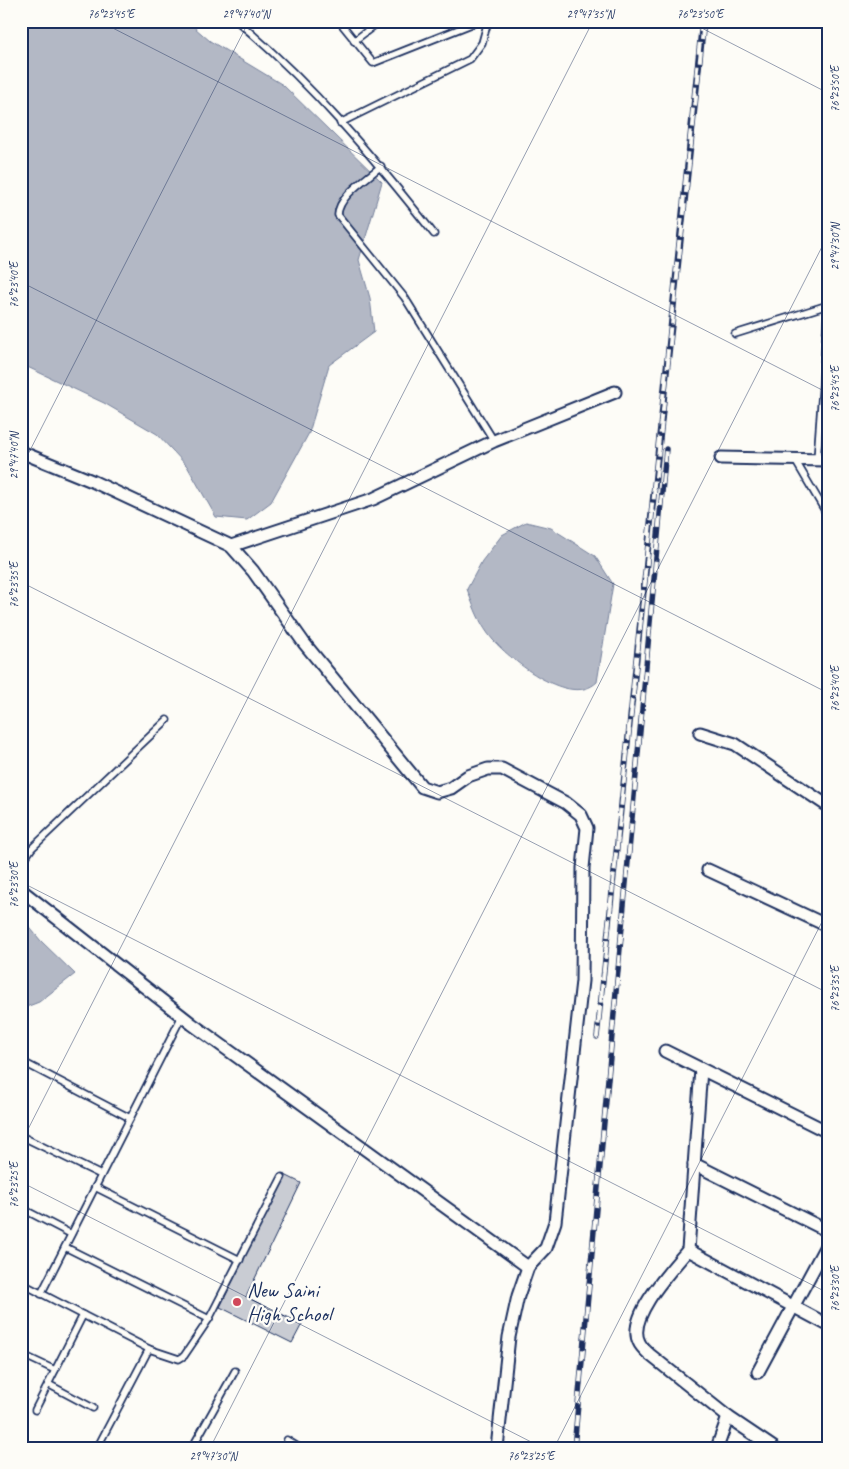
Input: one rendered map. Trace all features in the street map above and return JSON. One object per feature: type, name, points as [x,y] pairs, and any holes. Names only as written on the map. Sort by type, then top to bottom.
[{"type":"street","points":[[231,546],[373,499],[494,441],[615,392]]},
{"type":"street","points":[[21,452],[92,481],[231,546],[253,571],[304,643],[422,787],[437,792],[451,788],[468,776],[488,769],[502,770],[566,803],[581,815],[587,828],[583,868],[582,981],[555,1222],[546,1248],[528,1267],[518,1296],[509,1337],[497,1448]]},
{"type":"street","points":[[721,458],[823,460]]},
{"type":"street","points":[[700,733],[735,744],[828,806]]},
{"type":"street","points":[[708,870],[828,926]]},
{"type":"street","points":[[21,890],[182,1016],[528,1267]]},
{"type":"street","points":[[665,1051],[828,1132]]},
{"type":"street","points":[[701,1069],[688,1250],[656,1287],[641,1316],[637,1334],[639,1342],[649,1354],[728,1417],[774,1448]]},
{"type":"street","points":[[694,1164],[828,1231]]},
{"type":"street","points":[[758,1372],[828,1242]]},
{"type":"street","points":[[688,1250],[828,1326]]},
{"type":"street","points":[[717,1448],[728,1417]]},
{"type":"lane","points":[[237,21],[264,44],[381,166],[434,234]]},
{"type":"lane","points":[[339,21],[373,63],[479,21]]},
{"type":"lane","points":[[354,41],[380,21]]},
{"type":"lane","points":[[340,123],[470,59],[482,42],[488,21]]},
{"type":"lane","points":[[381,166],[345,198],[338,208],[338,215],[405,298],[494,441]]},
{"type":"lane","points":[[735,334],[828,307],[823,460]]},
{"type":"lane","points":[[795,460],[828,516]]},
{"type":"lane","points":[[21,864],[32,848],[167,720]]},
{"type":"lane","points":[[41,1294],[182,1016]]},
{"type":"lane","points":[[21,1061],[130,1118]]},
{"type":"lane","points":[[21,1136],[101,1176]]},
{"type":"lane","points":[[21,1284],[149,1349],[179,1359],[184,1356],[209,1319],[282,1177]]},
{"type":"lane","points":[[95,1187],[240,1260]]},
{"type":"lane","points":[[21,1208],[72,1234]]},
{"type":"lane","points":[[65,1247],[209,1319]]},
{"type":"lane","points":[[35,1410],[83,1315]]},
{"type":"lane","points":[[97,1448],[149,1349]]},
{"type":"lane","points":[[21,1354],[55,1370]]},
{"type":"lane","points":[[192,1448],[235,1371]]},
{"type":"lane","points":[[48,1384],[94,1408]]},
{"type":"lane","points":[[287,1440],[300,1448]]},
{"type":"shaded area","points":[[21,21],[187,21],[210,41],[283,85],[382,182],[359,260],[370,298],[374,332],[329,365],[309,433],[271,502],[247,520],[216,517],[187,466],[157,434],[104,403],[21,364]]},
{"type":"shaded area","points":[[526,522],[551,528],[595,556],[613,584],[597,682],[586,689],[557,686],[542,679],[513,659],[493,640],[484,628],[467,589],[482,561],[502,535]]},
{"type":"shaded area","points":[[21,917],[41,941],[75,974],[39,1002],[21,1009]]},
{"type":"building","points":[[285,1175],[301,1183],[246,1297],[302,1324],[292,1343],[220,1307]]},
{"type":"railway","points":[[702,21],[597,1037],[704,21]]},
{"type":"railway","points":[[574,1448],[666,449]]},
{"type":"place","name":"New Saini High School","points":[[237,1302]]}]
